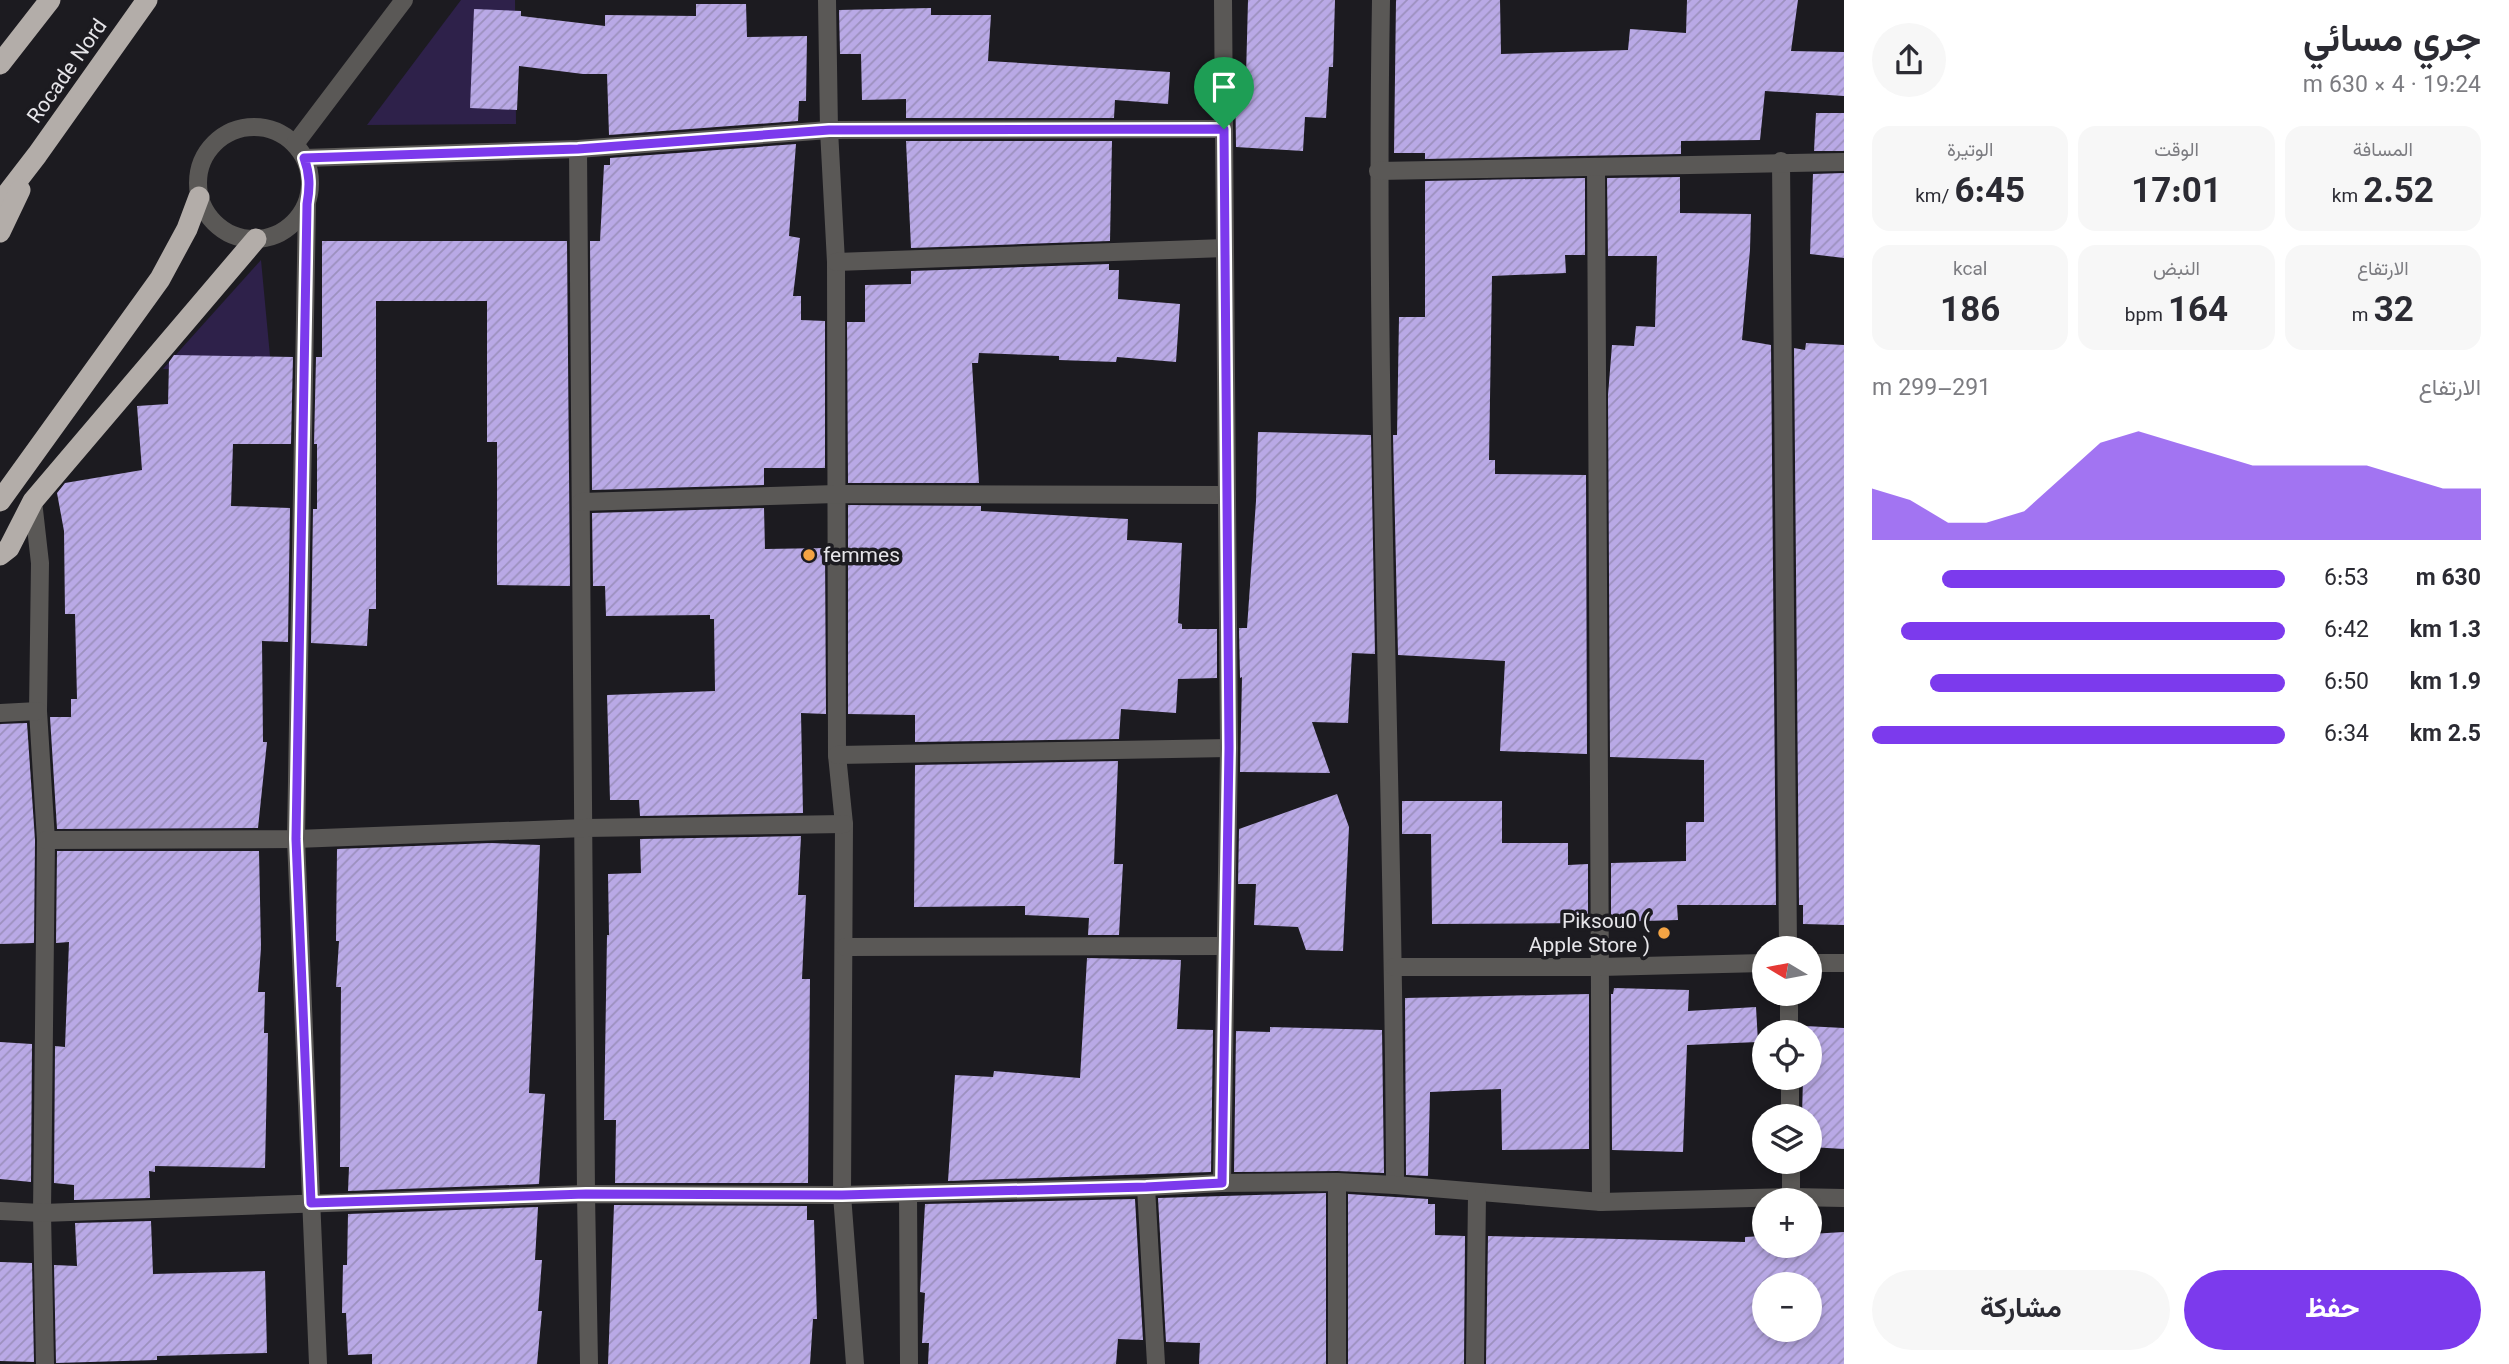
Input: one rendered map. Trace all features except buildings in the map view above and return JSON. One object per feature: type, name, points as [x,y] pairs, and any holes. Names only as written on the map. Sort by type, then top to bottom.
[{"type":"highway","points":[[0,64],[50,0]]},
{"type":"highway","name":"Rocade Nord","points":[[0,203],[147,0]]},
{"type":"highway","points":[[0,232],[37,155]]},
{"type":"highway","points":[[0,501],[160,279],[187,229],[199,197]]},
{"type":"highway","points":[[0,555],[9,548],[33,501],[256,239]]},
{"type":"street","points":[[300,151],[404,0]]},
{"type":"street","points":[[827,0],[829,130],[836,262],[837,755],[844,824],[842,1195],[855,1364]]},
{"type":"street","points":[[1222,1183],[1229,748],[1223,0]]},
{"type":"street","points":[[1381,0],[1378,171],[1394,967],[1395,1185]]},
{"type":"street","points":[[307,204],[287,228],[272,236],[256,239],[236,237],[220,229],[207,215],[199,197],[197,179],[202,160],[212,145],[226,133],[244,126],[263,126],[281,133],[300,151],[309,171],[296,839],[318,1364]]},
{"type":"street","points":[[300,151],[578,149],[829,130],[1224,129]]},
{"type":"street","points":[[578,149],[589,1364]]},
{"type":"street","points":[[1378,171],[1781,161],[1844,162]]},
{"type":"street","points":[[1781,161],[1788,936]]},
{"type":"street","points":[[1596,167],[1601,1202]]},
{"type":"street","points":[[836,262],[1225,248]]},
{"type":"street","points":[[581,502],[836,494],[1227,495]]},
{"type":"street","points":[[33,501],[40,563],[38,711],[46,841],[42,1213],[45,1364]]},
{"type":"street","points":[[0,713],[38,711]]},
{"type":"street","points":[[837,755],[1229,748]]},
{"type":"street","points":[[46,841],[296,839],[584,828],[844,824]]},
{"type":"street","points":[[845,947],[1225,946]]},
{"type":"street","points":[[1394,967],[1600,967],[1752,963]]},
{"type":"street","points":[[1822,963],[1844,963]]},
{"type":"street","points":[[0,1211],[42,1213],[586,1194],[842,1195],[1337,1182],[1601,1202],[1752,1198]]},
{"type":"street","points":[[1337,1182],[1337,1364]]},
{"type":"street","points":[[1146,1187],[1156,1364]]},
{"type":"street","points":[[908,1193],[909,1364]]},
{"type":"street","points":[[1475,1364],[1477,1193]]},
{"type":"street","points":[[1822,1198],[1844,1198]]},
{"type":"shaded area","points":[[461,0],[515,0],[516,124],[367,125]]},
{"type":"shaded area","points":[[261,260],[271,367],[163,369]]},
{"type":"place","name":"femmes","points":[[809,555]]},
{"type":"place","name":"Piksou0 ( Apple Store )","points":[[1664,933]]},
{"type":"route","points":[[1224,129],[1229,748],[1222,1183],[842,1195],[586,1194],[311,1203],[296,839],[307,204],[310,186],[309,171],[304,158],[578,149],[829,130],[1224,129]]}]
